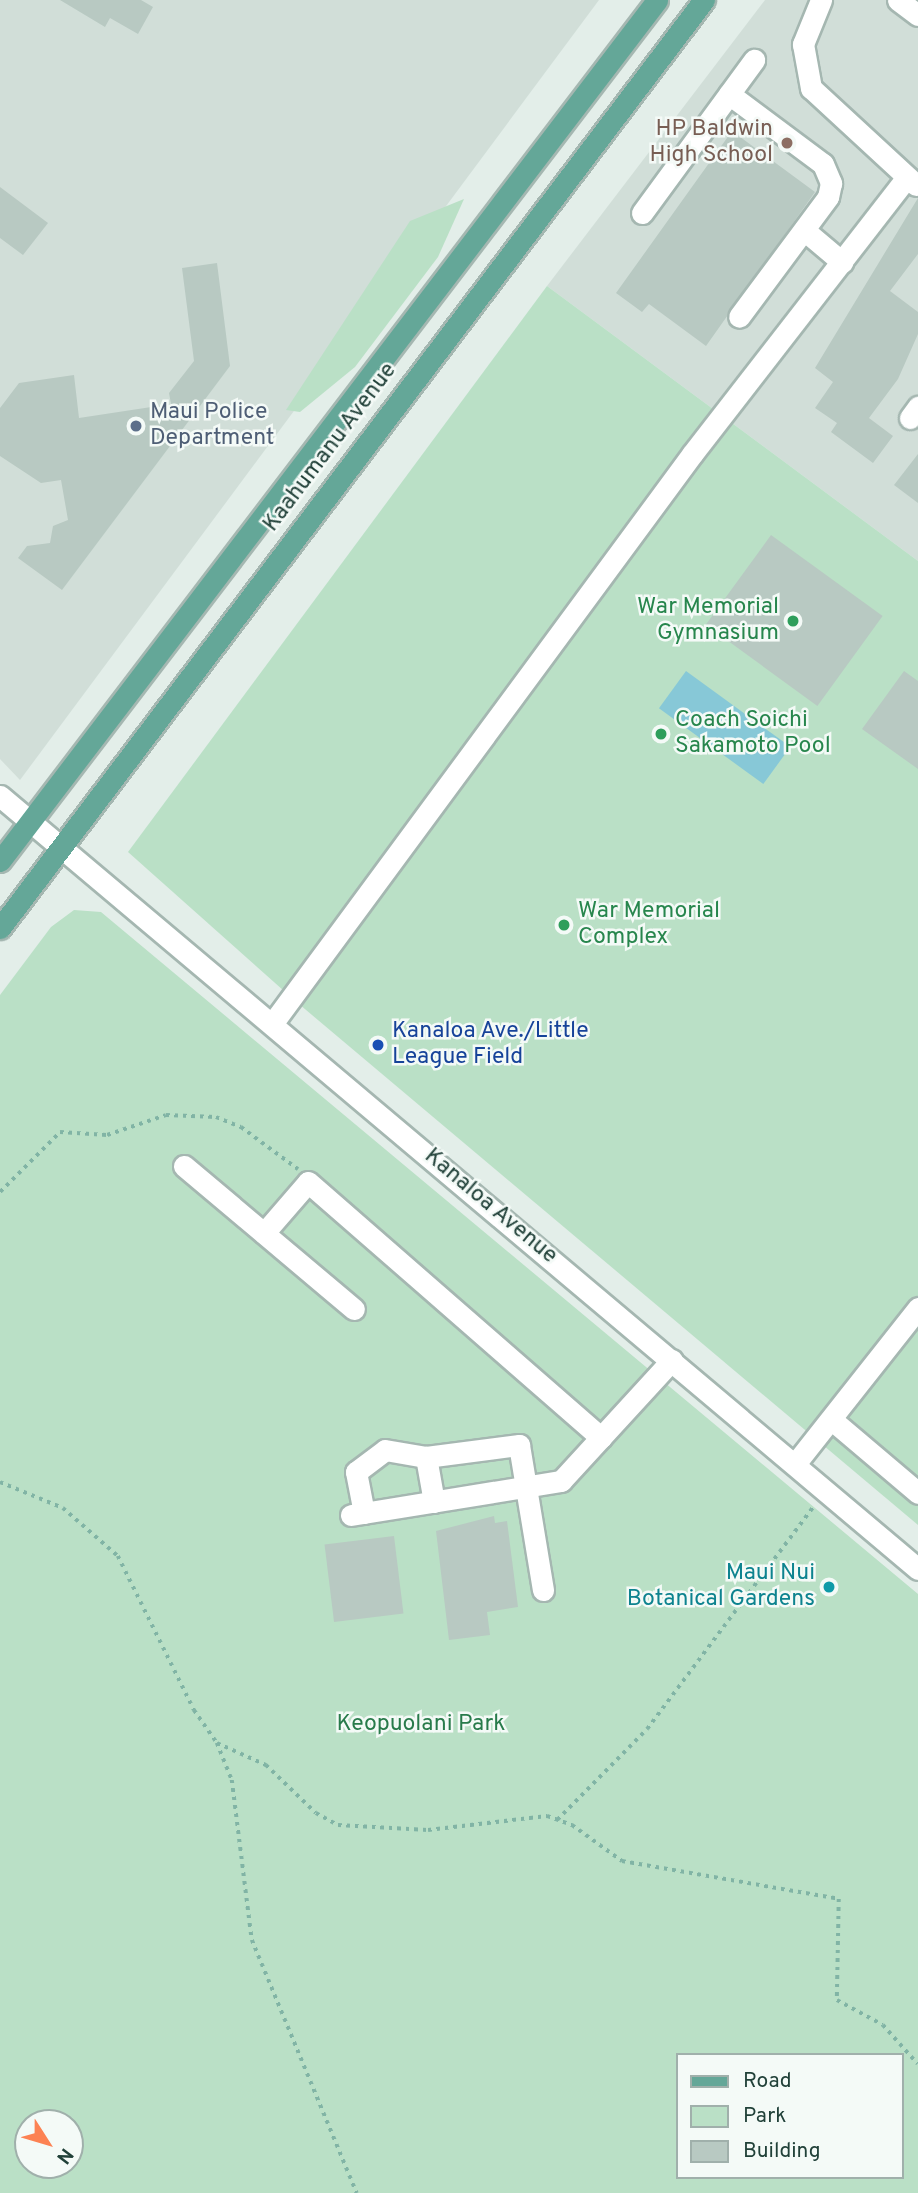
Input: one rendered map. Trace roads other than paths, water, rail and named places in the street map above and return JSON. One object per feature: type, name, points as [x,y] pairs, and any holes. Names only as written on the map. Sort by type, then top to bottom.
[{"type":"main road","points":[[629,37],[646,0]]},
{"type":"main road","name":"Kaahumanu Avenue","points":[[0,862],[657,0]]},
{"type":"main road","name":"Kaahumanu Avenue","points":[[0,928],[704,0]]},
{"type":"street","points":[[272,1024],[842,261],[912,181],[811,88],[803,44],[821,0]]},
{"type":"street","points":[[898,0],[918,15]]},
{"type":"street","points":[[642,213],[754,60]]},
{"type":"street","points":[[729,94],[827,169],[828,197],[739,317]]},
{"type":"street","points":[[804,230],[842,261]]},
{"type":"street","name":"Kanaloa Avenue","points":[[0,796],[62,845],[918,1569]]},
{"type":"street","points":[[184,1166],[354,1309]]},
{"type":"street","points":[[264,1233],[308,1182],[601,1438]]},
{"type":"street","points":[[795,1464],[918,1308]]},
{"type":"street","points":[[543,1590],[528,1486],[519,1445],[426,1457],[385,1450],[356,1472],[358,1514],[528,1486],[561,1481],[672,1360]]},
{"type":"street","points":[[832,1420],[918,1493]]},
{"type":"street","points":[[426,1457],[434,1502]]},
{"type":"water","points":[[686,671],[790,747],[763,784],[659,708]]},
{"type":"place","name":"HP Baldwin High School","points":[[787,143]]},
{"type":"place","name":"Maui Police Department","points":[[136,426]]},
{"type":"place","name":"War Memorial Gymnasium","points":[[793,621]]},
{"type":"place","name":"Coach Soichi Sakamoto Pool","points":[[661,734]]},
{"type":"place","name":"War Memorial Complex","points":[[564,925]]},
{"type":"place","name":"Kanaloa Ave./Little League Field","points":[[378,1045]]},
{"type":"place","name":"Maui Nui Botanical Gardens","points":[[829,1587]]},
{"type":"park label","name":"Keopuolani Park","points":[[421,1725]]}]
